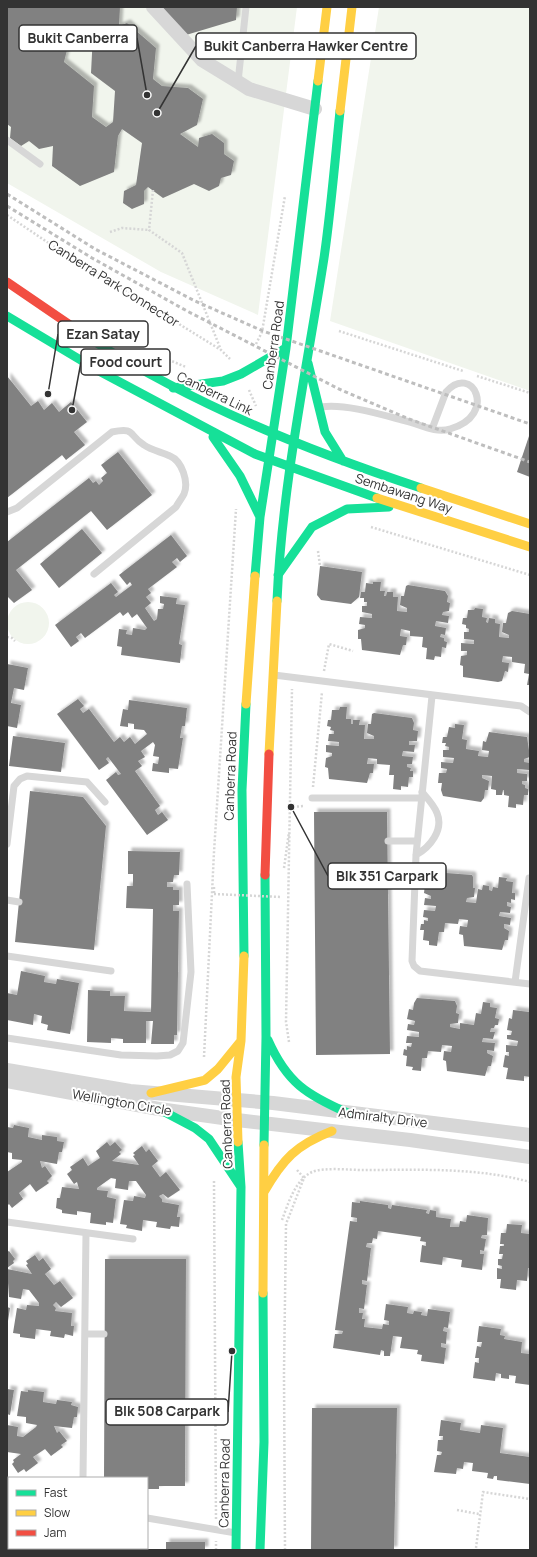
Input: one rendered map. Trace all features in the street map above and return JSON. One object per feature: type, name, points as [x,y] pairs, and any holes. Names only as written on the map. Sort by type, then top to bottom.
[{"type":"main road","name":"Canberra Road","points":[[236,1550],[241,1187],[236,1077],[241,1042],[244,947],[242,790],[248,671],[260,517],[270,460],[286,348],[327,7]]},
{"type":"main road","points":[[260,1550],[264,1442],[263,1194],[266,1103],[266,1037],[264,899],[279,551],[293,443],[308,363],[324,257],[352,7]]},
{"type":"main road","name":"Canberra Link","points":[[7,282],[34,303],[110,352],[173,388],[220,411],[273,434]]},
{"type":"main road","points":[[7,316],[99,372],[209,431],[270,460]]},
{"type":"main road","points":[[173,388],[223,380],[242,374],[286,348]]},
{"type":"main road","points":[[308,363],[325,432],[343,461]]},
{"type":"main road","points":[[209,431],[230,457],[260,517]]},
{"type":"main road","name":"Sembawang Way","points":[[273,434],[343,461],[530,524]]},
{"type":"main road","name":"Sembawang Way","points":[[270,460],[400,506],[530,547]]},
{"type":"main road","points":[[278,575],[312,527],[347,509],[400,506]]},
{"type":"main road","points":[[266,1037],[281,1068],[302,1089],[318,1100],[348,1113]]},
{"type":"main road","points":[[151,1093],[205,1080],[218,1069],[241,1042]]},
{"type":"main road","points":[[159,1108],[195,1128],[209,1140],[241,1187]]},
{"type":"main road","points":[[263,1194],[286,1157],[292,1151],[313,1138],[332,1132]]},
{"type":"street","points":[[152,7],[202,60],[249,89],[315,109]]},
{"type":"street","name":"Wellington Circle","points":[[7,1070],[151,1093],[236,1101]]},
{"type":"street","name":"Wellington Circle","points":[[7,1081],[159,1108],[237,1120]]},
{"type":"street","name":"Admiralty Drive","points":[[236,1101],[266,1103],[530,1135]]},
{"type":"street","name":"Admiralty Drive","points":[[237,1120],[410,1140],[530,1157]]},
{"type":"lane","points":[[238,82],[246,7]]},
{"type":"lane","points":[[7,140],[40,164]]},
{"type":"lane","points":[[318,408],[325,406],[350,409],[432,429],[448,430],[467,421],[478,404],[478,395],[474,388],[465,384],[457,384],[450,387],[446,392],[432,429]]},
{"type":"lane","points":[[7,512],[17,508],[112,432],[123,430],[130,431],[143,445],[172,456],[180,465],[185,478],[184,493],[176,507],[94,574]]},
{"type":"lane","points":[[273,675],[521,706],[530,712]]},
{"type":"lane","points":[[432,696],[417,841],[412,961],[414,966],[420,971],[530,984]]},
{"type":"lane","points":[[7,844],[14,786],[16,782],[27,776],[87,782],[105,802]]},
{"type":"lane","points":[[312,798],[422,795],[433,805],[439,821],[436,834],[431,844],[416,855]]},
{"type":"lane","points":[[388,841],[417,841]]},
{"type":"lane","points":[[515,982],[529,878]]},
{"type":"lane","points":[[7,1038],[121,1055],[156,1056],[170,1055],[178,1051],[183,1043],[191,972],[187,884]]},
{"type":"lane","points":[[7,900],[19,902]]},
{"type":"lane","points":[[7,956],[111,971]]},
{"type":"lane","points":[[7,1222],[133,1239]]},
{"type":"lane","points":[[83,1477],[86,1233]]},
{"type":"lane","points":[[85,1334],[104,1334]]},
{"type":"lane","points":[[148,1518],[236,1533]]},
{"type":"path","points":[[253,348],[262,332],[286,188]]},
{"type":"path","points":[[110,232],[122,228],[149,230],[153,190]]},
{"type":"path","name":"Canberra Park Connector","points":[[7,215],[53,246],[221,350],[182,253],[149,230]]},
{"type":"path","points":[[339,331],[464,372]]},
{"type":"path","points":[[146,349],[160,357],[188,367]]},
{"type":"path","points":[[226,362],[236,359]]},
{"type":"path","points":[[471,374],[530,393]]},
{"type":"path","points":[[205,1080],[214,852],[236,506]]},
{"type":"path","points":[[364,525],[530,575]]},
{"type":"path","points":[[7,637],[12,638],[15,641]]},
{"type":"path","points":[[284,875],[291,806],[312,806],[323,682],[329,644],[353,651]]},
{"type":"path","points":[[290,1049],[286,1022],[292,677]]},
{"type":"path","points":[[214,852],[214,894],[281,897],[282,889]]},
{"type":"path","points":[[286,1157],[304,1178]]},
{"type":"path","points":[[281,1221],[294,1191],[304,1178],[313,1172],[334,1170],[436,1170],[504,1175],[530,1182]]},
{"type":"path","points":[[214,1178],[216,1550]]},
{"type":"path","points":[[285,1550],[286,1224],[304,1178]]},
{"type":"path","points":[[476,1548],[479,1514],[483,1492],[530,1499]]},
{"type":"path","points":[[457,1510],[479,1514]]},
{"type":"shaded area","points":[[7,7],[297,7],[258,315],[161,272],[7,183]]},
{"type":"shaded area","points":[[379,7],[530,7],[530,391],[330,321]]},
{"type":"shaded area","points":[[24,602],[32,602],[40,605],[46,611],[49,623],[46,635],[40,641],[32,644],[24,644],[16,641],[10,635],[7,627],[7,619],[10,611],[16,605]]},
{"type":"building","points":[[7,7],[120,7],[119,26],[127,23],[156,48],[153,79],[162,86],[188,88],[203,99],[197,125],[180,134],[198,147],[199,138],[212,134],[224,143],[224,154],[234,161],[231,175],[221,178],[219,186],[209,191],[194,184],[163,198],[148,187],[144,191],[144,204],[132,209],[123,203],[124,191],[136,185],[142,143],[122,129],[118,136],[114,172],[80,186],[52,166],[53,146],[39,149],[29,141],[21,146],[10,138],[11,127],[7,124]],"holes":[[[93,34],[91,73],[115,91],[113,122],[106,127],[92,117],[94,86],[64,62],[70,38]]]},
{"type":"building","points":[[162,7],[237,7],[236,20],[186,35]]},
{"type":"building","points":[[7,376],[31,406],[38,401],[44,410],[52,403],[59,412],[71,402],[87,422],[74,432],[85,445],[66,460],[62,455],[7,498]]},
{"type":"building","points":[[530,433],[530,477],[517,472]]},
{"type":"building","points":[[118,452],[152,495],[107,530],[91,511],[16,570],[32,590],[14,603],[7,596],[7,542],[89,478],[93,483],[96,481],[99,485],[103,481],[101,478],[107,473],[101,465]]},
{"type":"building","points":[[82,529],[102,553],[59,588],[40,564]]},
{"type":"building","points":[[171,535],[187,556],[180,562],[177,558],[172,562],[177,567],[148,589],[151,593],[146,597],[151,603],[145,608],[154,621],[157,619],[158,609],[163,609],[164,604],[160,603],[160,596],[177,598],[176,604],[185,605],[179,644],[182,645],[180,663],[121,655],[122,647],[117,646],[119,629],[127,630],[126,634],[132,635],[133,628],[145,630],[147,628],[137,614],[132,618],[128,612],[123,616],[120,612],[85,638],[81,633],[76,637],[79,641],[71,647],[55,625],[111,583],[118,592],[114,595],[116,597],[132,585],[130,582],[127,585],[119,575]]},
{"type":"building","points":[[320,566],[362,572],[359,597],[351,604],[321,600],[317,595]]},
{"type":"building","points":[[373,582],[381,582],[380,591],[385,591],[384,596],[386,596],[387,592],[393,592],[393,597],[398,597],[397,611],[407,612],[407,608],[400,605],[401,596],[404,596],[406,586],[408,585],[445,591],[448,596],[447,602],[450,603],[449,611],[443,612],[442,615],[449,616],[448,623],[436,621],[435,626],[446,628],[445,635],[441,634],[440,637],[444,638],[444,641],[447,642],[446,648],[442,647],[441,657],[435,656],[434,660],[426,659],[427,648],[422,647],[423,637],[410,636],[410,631],[401,629],[400,636],[407,637],[406,645],[403,645],[400,655],[362,650],[361,639],[358,639],[358,630],[365,628],[365,625],[359,624],[360,617],[372,618],[372,614],[362,612],[362,606],[367,606],[367,602],[364,602],[364,598],[360,598],[361,592],[365,592],[366,583],[373,584]]},
{"type":"building","points":[[475,608],[483,609],[482,617],[487,618],[486,622],[488,623],[489,618],[495,619],[495,623],[500,624],[499,637],[509,638],[509,635],[502,632],[503,623],[506,623],[508,613],[512,611],[530,614],[530,685],[527,685],[529,674],[524,673],[525,664],[512,662],[512,657],[503,656],[502,662],[509,663],[508,672],[505,671],[502,681],[498,682],[463,677],[463,666],[460,665],[461,656],[467,655],[467,651],[461,651],[461,643],[474,644],[474,640],[464,639],[464,632],[469,632],[469,629],[466,628],[466,625],[462,624],[463,618],[467,618],[468,610],[474,610]]},
{"type":"building","points":[[7,664],[28,668],[24,690],[14,688],[11,703],[21,705],[17,728],[7,726]]},
{"type":"building","points":[[78,699],[84,706],[80,709],[83,713],[89,709],[114,742],[120,737],[124,742],[130,737],[135,744],[147,734],[144,730],[134,729],[134,724],[128,723],[128,727],[120,726],[123,709],[128,710],[129,700],[187,708],[185,726],[182,726],[180,738],[183,738],[178,769],[169,768],[169,773],[152,771],[153,763],[158,764],[159,757],[153,756],[155,745],[153,742],[141,751],[145,757],[138,761],[142,766],[135,771],[160,806],[155,810],[158,815],[162,812],[168,820],[147,835],[106,780],[116,772],[118,775],[121,774],[108,757],[106,759],[109,763],[99,770],[57,714]]},
{"type":"building","points":[[340,707],[347,707],[346,719],[351,719],[351,724],[353,724],[353,720],[360,720],[359,725],[365,725],[364,739],[374,739],[374,736],[367,733],[368,724],[371,724],[372,714],[374,713],[412,718],[414,723],[413,730],[418,731],[417,741],[409,741],[409,745],[415,745],[414,752],[403,751],[402,756],[413,757],[412,764],[407,764],[407,767],[411,768],[410,771],[413,771],[413,777],[409,777],[408,787],[401,786],[401,790],[393,789],[394,775],[389,775],[390,765],[377,764],[377,759],[368,758],[367,764],[374,764],[373,773],[370,773],[367,783],[329,779],[328,768],[325,767],[326,758],[332,756],[332,753],[326,752],[326,745],[339,746],[339,742],[328,741],[329,734],[334,734],[334,731],[330,730],[331,727],[327,726],[328,720],[331,720],[332,710],[339,710]]},
{"type":"building","points":[[455,724],[464,725],[462,739],[467,740],[466,749],[479,751],[478,756],[488,757],[489,751],[482,750],[483,741],[486,742],[489,732],[527,737],[530,757],[524,759],[524,762],[530,763],[529,770],[517,769],[517,773],[527,774],[527,781],[522,781],[525,788],[528,789],[528,795],[524,795],[523,805],[516,804],[516,808],[508,807],[509,796],[504,795],[504,790],[502,795],[496,795],[496,790],[491,789],[492,776],[482,775],[482,778],[489,781],[488,790],[485,790],[484,798],[481,802],[443,796],[441,790],[442,783],[438,783],[439,773],[446,773],[447,769],[441,768],[441,762],[453,763],[454,758],[443,757],[443,750],[449,750],[449,747],[445,746],[446,743],[442,743],[443,737],[447,737],[449,727],[455,728]]},
{"type":"building","points":[[13,736],[65,743],[61,772],[9,766]]},
{"type":"building","points":[[30,791],[83,797],[106,826],[94,950],[15,942]]},
{"type":"building","points":[[314,812],[387,812],[390,1054],[316,1055]]},
{"type":"building","points":[[128,851],[180,852],[179,875],[174,875],[173,882],[167,882],[167,887],[173,887],[173,890],[179,890],[179,905],[173,905],[173,911],[179,911],[177,1035],[174,1035],[174,1044],[151,1044],[153,1021],[146,1021],[146,1043],[123,1043],[123,1039],[111,1038],[111,1043],[87,1042],[88,990],[110,991],[110,996],[125,996],[124,1011],[151,1012],[153,909],[126,908],[127,886],[133,886],[133,874],[128,874]]},
{"type":"building","points":[[433,872],[472,875],[473,888],[475,888],[474,897],[467,898],[466,902],[476,903],[478,889],[482,890],[483,885],[489,886],[489,890],[492,891],[493,887],[498,888],[499,877],[507,878],[506,881],[513,882],[512,893],[515,893],[515,900],[511,899],[511,903],[507,902],[507,906],[511,907],[510,913],[500,912],[499,916],[511,918],[510,925],[504,924],[504,928],[509,931],[508,940],[505,940],[502,950],[464,946],[463,935],[459,934],[460,926],[467,927],[468,920],[459,919],[458,924],[445,923],[444,932],[439,932],[437,946],[429,945],[429,941],[423,940],[424,930],[420,930],[421,924],[424,924],[424,920],[428,921],[428,918],[423,917],[424,910],[435,911],[436,906],[424,905],[425,898],[431,899],[431,896],[424,893],[425,884],[430,884],[430,877]]},
{"type":"building","points":[[21,971],[45,976],[44,982],[56,984],[57,979],[79,983],[70,1034],[47,1030],[48,1025],[41,1023],[42,1016],[34,1014],[33,1025],[7,1020],[7,993],[17,995]]},
{"type":"building","points":[[417,998],[455,1001],[457,1006],[456,1013],[459,1014],[458,1023],[450,1024],[450,1027],[460,1029],[460,1023],[474,1025],[476,1013],[481,1014],[483,1002],[490,1003],[490,1007],[497,1008],[495,1018],[499,1019],[498,1025],[491,1028],[490,1032],[495,1032],[493,1039],[483,1038],[482,1042],[495,1043],[494,1051],[487,1050],[487,1053],[493,1056],[491,1066],[488,1066],[485,1076],[447,1071],[446,1061],[443,1060],[444,1051],[451,1052],[452,1046],[442,1045],[441,1052],[428,1051],[427,1058],[422,1058],[421,1071],[412,1070],[413,1067],[406,1066],[407,1056],[403,1055],[404,1049],[407,1050],[407,1046],[411,1047],[412,1043],[406,1043],[407,1036],[419,1037],[419,1032],[407,1030],[408,1024],[414,1025],[415,1021],[407,1019],[409,1009],[413,1010],[414,1003]]},
{"type":"building","points":[[513,1010],[529,1012],[530,1077],[524,1076],[524,1081],[506,1079],[508,1068],[503,1067],[505,1055],[509,1056],[509,1052],[506,1052],[506,1045],[517,1046],[518,1041],[507,1039],[507,1035],[511,1035],[512,1031],[507,1030],[509,1018],[512,1019]]},
{"type":"building","points":[[14,1125],[29,1128],[28,1137],[42,1140],[42,1135],[57,1137],[57,1141],[64,1142],[62,1152],[59,1152],[57,1164],[40,1161],[42,1168],[45,1166],[52,1176],[47,1181],[49,1183],[36,1192],[30,1184],[19,1193],[23,1199],[12,1208],[9,1204],[7,1206],[7,1172],[22,1162],[22,1160],[12,1159],[12,1153],[7,1152],[7,1127],[13,1128]]},
{"type":"building","points":[[107,1142],[110,1146],[115,1142],[122,1150],[119,1152],[121,1154],[112,1161],[139,1165],[133,1156],[135,1155],[133,1153],[142,1146],[146,1152],[149,1149],[158,1161],[152,1166],[160,1177],[166,1172],[180,1190],[168,1198],[163,1194],[159,1196],[162,1199],[162,1202],[179,1205],[177,1217],[180,1217],[179,1227],[171,1226],[170,1229],[156,1227],[157,1222],[143,1220],[142,1231],[126,1228],[127,1225],[120,1224],[124,1200],[133,1201],[134,1196],[145,1198],[146,1195],[136,1181],[129,1181],[128,1190],[115,1188],[116,1179],[111,1178],[97,1188],[97,1190],[108,1191],[107,1197],[116,1199],[113,1223],[106,1222],[106,1225],[90,1223],[91,1213],[77,1211],[77,1215],[62,1213],[62,1210],[56,1208],[57,1198],[60,1198],[62,1187],[79,1189],[77,1182],[74,1184],[67,1174],[72,1170],[70,1167],[83,1158],[88,1166],[100,1158],[96,1151]]},
{"type":"building","points":[[360,1201],[388,1205],[388,1208],[391,1209],[392,1205],[427,1210],[426,1213],[429,1214],[430,1210],[436,1211],[436,1217],[451,1219],[450,1227],[459,1227],[460,1221],[466,1222],[467,1215],[488,1218],[487,1235],[482,1235],[481,1238],[486,1239],[484,1251],[480,1250],[480,1254],[484,1254],[482,1270],[461,1267],[462,1260],[443,1257],[442,1265],[420,1262],[422,1245],[426,1246],[426,1242],[420,1241],[421,1237],[378,1231],[377,1239],[373,1238],[372,1243],[367,1243],[366,1247],[371,1248],[367,1281],[362,1280],[362,1284],[367,1285],[364,1309],[359,1308],[359,1313],[363,1313],[362,1319],[365,1319],[364,1327],[382,1329],[383,1324],[389,1325],[389,1321],[384,1320],[386,1304],[408,1307],[407,1313],[413,1314],[414,1311],[422,1312],[421,1315],[427,1316],[428,1309],[450,1312],[448,1328],[444,1327],[443,1331],[447,1332],[446,1344],[441,1343],[441,1347],[446,1348],[444,1364],[421,1361],[422,1355],[417,1354],[418,1350],[400,1348],[402,1337],[393,1336],[390,1356],[384,1356],[384,1351],[381,1350],[380,1355],[333,1348],[335,1334],[342,1334],[343,1331],[335,1330],[350,1221],[357,1222],[357,1218],[351,1217],[352,1202],[360,1203]]},
{"type":"building","points":[[507,1224],[522,1225],[521,1233],[530,1234],[530,1268],[528,1268],[527,1281],[517,1280],[516,1290],[500,1288],[501,1279],[497,1279],[497,1268],[502,1269],[502,1266],[498,1265],[498,1259],[502,1259],[503,1254],[499,1254],[500,1246],[504,1246],[504,1244],[500,1244],[501,1233],[506,1233]]},
{"type":"building","points":[[9,1251],[15,1259],[13,1261],[14,1263],[7,1268],[7,1252]]},
{"type":"building","points":[[35,1255],[39,1261],[43,1258],[51,1269],[45,1274],[54,1285],[60,1281],[73,1298],[61,1307],[56,1302],[53,1305],[56,1308],[55,1311],[72,1313],[71,1326],[74,1326],[73,1336],[65,1334],[64,1338],[50,1336],[51,1331],[36,1329],[35,1339],[20,1337],[20,1334],[13,1333],[17,1308],[26,1310],[27,1305],[39,1306],[39,1303],[29,1290],[23,1289],[21,1299],[9,1297],[7,1269],[32,1274],[26,1265],[28,1264],[26,1261]]},
{"type":"building","points":[[105,1259],[186,1259],[185,1486],[159,1486],[159,1489],[148,1489],[148,1477],[104,1477]]},
{"type":"building","points":[[7,1307],[10,1308],[8,1321],[7,1321]]},
{"type":"building","points":[[479,1326],[501,1329],[500,1335],[505,1336],[504,1339],[522,1342],[521,1353],[530,1354],[530,1385],[515,1383],[516,1376],[509,1375],[509,1379],[501,1378],[501,1374],[496,1373],[495,1381],[473,1378],[475,1362],[479,1363],[479,1358],[475,1358],[477,1346],[481,1347],[482,1342],[477,1342]]},
{"type":"building","points":[[7,1389],[14,1390],[10,1415],[7,1414]]},
{"type":"building","points":[[28,1390],[44,1392],[43,1402],[56,1404],[57,1400],[72,1402],[71,1405],[78,1407],[77,1417],[74,1417],[72,1428],[54,1426],[57,1433],[59,1431],[67,1441],[61,1445],[63,1447],[51,1456],[45,1449],[33,1457],[38,1463],[26,1472],[24,1469],[18,1473],[12,1464],[14,1462],[13,1460],[21,1454],[7,1452],[7,1425],[18,1427],[17,1436],[23,1437],[36,1427],[37,1425],[26,1423],[26,1417],[17,1416],[21,1391],[28,1392]]},
{"type":"building","points":[[312,1408],[397,1408],[394,1550],[311,1550]]},
{"type":"building","points":[[441,1420],[461,1423],[460,1430],[480,1433],[481,1425],[503,1428],[500,1453],[530,1457],[530,1484],[497,1480],[497,1476],[494,1476],[493,1479],[487,1478],[488,1473],[472,1471],[473,1463],[464,1462],[463,1469],[457,1468],[456,1474],[434,1472],[437,1455],[441,1455],[442,1452],[437,1451],[438,1440],[443,1440],[443,1436],[439,1436]]},
{"type":"building","points":[[7,1524],[8,1524],[8,1547]]},
{"type":"building","points":[[166,1542],[205,1542],[205,1550],[166,1550]]},
{"type":"building","points":[[26,1549],[54,1549],[53,1550]]},
{"type":"building","points":[[86,1549],[124,1549],[124,1550]]},
{"type":"railway","points":[[7,194],[95,249],[195,301],[263,331],[530,424]]},
{"type":"railway","points":[[7,206],[92,258],[187,311],[339,389],[409,419],[530,462]]},
{"type":"traffic: fast","points":[[255,576],[260,517],[286,348],[318,81]]},
{"type":"traffic: fast","points":[[277,601],[289,472],[324,258],[340,111]]},
{"type":"traffic: fast","points":[[7,316],[99,371],[255,454],[377,498]]},
{"type":"traffic: fast","points":[[92,340],[171,385],[252,424],[336,458],[421,488]]},
{"type":"traffic: fast","points":[[173,388],[223,381],[241,374],[286,348]]},
{"type":"traffic: fast","points":[[308,363],[325,432],[343,461]]},
{"type":"traffic: fast","points":[[213,437],[240,476],[260,517]]},
{"type":"traffic: fast","points":[[278,575],[312,527],[347,509],[389,507]]},
{"type":"traffic: fast","points":[[244,956],[242,790],[246,704]]},
{"type":"traffic: fast","points":[[264,1145],[266,1037],[265,875]]},
{"type":"traffic: fast","points":[[268,1040],[283,1067],[300,1086],[321,1100],[348,1113]]},
{"type":"traffic: fast","points":[[159,1109],[195,1128],[209,1139],[241,1187]]},
{"type":"traffic: fast","points":[[236,1550],[241,1187],[238,1142]]},
{"type":"traffic: fast","points":[[260,1550],[264,1442],[263,1293]]},
{"type":"traffic: slow","points":[[318,81],[327,7]]},
{"type":"traffic: slow","points":[[340,111],[352,7]]},
{"type":"traffic: slow","points":[[421,488],[530,524]]},
{"type":"traffic: slow","points":[[377,498],[530,547]]},
{"type":"traffic: slow","points":[[246,704],[255,576]]},
{"type":"traffic: slow","points":[[269,754],[277,601]]},
{"type":"traffic: slow","points":[[238,1142],[236,1077],[241,1041],[244,956]]},
{"type":"traffic: slow","points":[[151,1093],[205,1080],[218,1069],[240,1042]]},
{"type":"traffic: slow","points":[[264,1192],[284,1162],[292,1154],[309,1142],[332,1131]]},
{"type":"traffic: slow","points":[[263,1293],[264,1145]]},
{"type":"traffic: jam","points":[[7,282],[92,340]]},
{"type":"traffic: jam","points":[[265,875],[269,754]]},
{"type":"place","name":"Bukit Canberra","points":[[147,95]]},
{"type":"place","name":"Bukit Canberra Hawker Centre","points":[[157,113]]},
{"type":"place","name":"Ezan Satay","points":[[48,394]]},
{"type":"place","name":"Food court","points":[[72,410]]},
{"type":"place","name":"Blk 351 Carpark","points":[[291,807]]},
{"type":"place","name":"Blk 508 Carpark","points":[[232,1351]]}]
